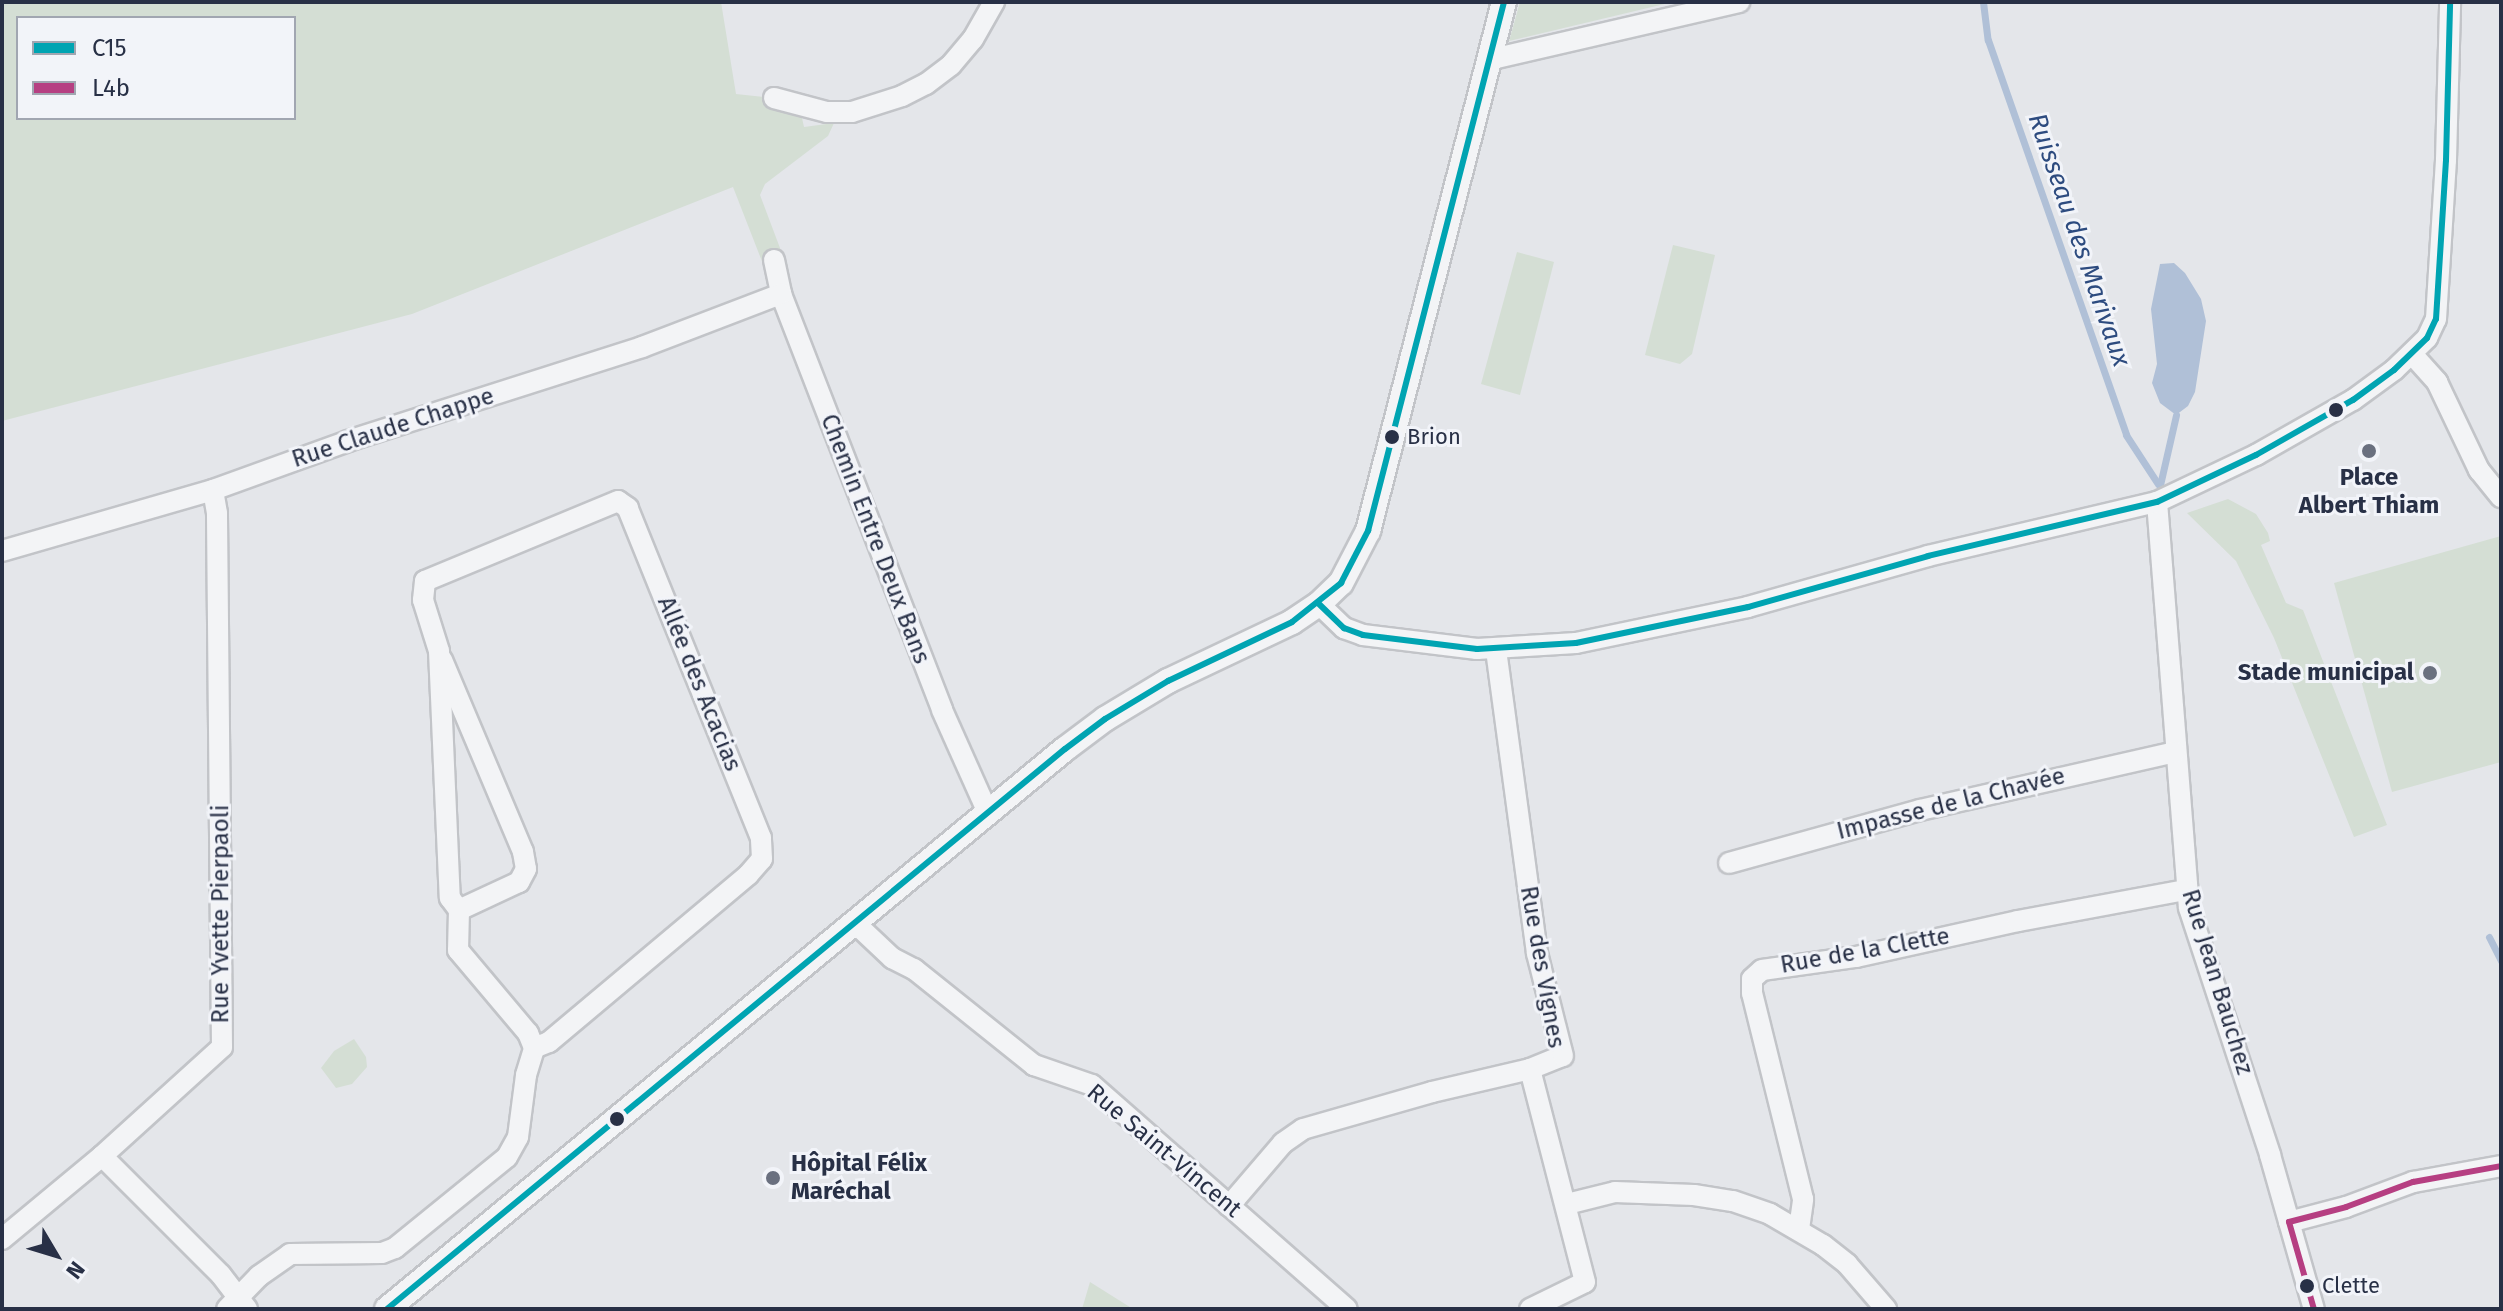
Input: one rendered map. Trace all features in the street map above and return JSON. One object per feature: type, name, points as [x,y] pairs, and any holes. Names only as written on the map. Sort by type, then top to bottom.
[{"type":"street","points":[[774,98],[827,112],[852,112],[902,96],[926,84],[951,65],[973,39],[994,2]]},
{"type":"street","points":[[394,1307],[762,999],[1105,719],[1168,681],[1292,622],[1319,604],[1341,583],[1368,531],[1504,2]]},
{"type":"street","points":[[1488,60],[1739,2]]},
{"type":"street","points":[[1319,604],[1344,628],[1363,635],[1496,650],[1576,643],[1748,607],[1928,556],[2157,502],[2256,455],[2353,400],[2412,354],[2436,319],[2450,2]]},
{"type":"street","name":"Chemin Entre Deux Bans","points":[[774,260],[781,294],[942,710],[988,813]]},
{"type":"street","name":"Rue Claude Chappe","points":[[2,551],[213,490],[348,441],[642,347],[781,294]]},
{"type":"street","points":[[2412,354],[2437,382],[2479,470],[2501,497]]},
{"type":"street","name":"Rue Yvette Pierpaoli","points":[[2,1239],[102,1156],[222,1047],[217,513],[213,490]]},
{"type":"street","name":"Allée des Acacias","points":[[439,651],[440,739],[450,898],[459,910],[458,950],[528,1033],[534,1048],[549,1042],[748,875],[762,859],[761,838],[624,504],[612,501],[425,581],[423,600],[439,651],[523,852],[526,869],[519,882],[459,910]]},
{"type":"street","name":"Rue Jean Bauchez","points":[[2157,502],[2186,890],[2314,1309]]},
{"type":"street","name":"Rue des Vignes","points":[[1229,1206],[1283,1143],[1303,1129],[1432,1092],[1530,1069],[1563,1056],[1537,953],[1496,650]]},
{"type":"street","name":"Impasse de la Chavée","points":[[1729,863],[1920,810],[2175,752]]},
{"type":"street","name":"Rue de la Clette","points":[[1799,1229],[1803,1199],[1752,993],[1752,979],[1762,970],[1856,957],[2034,918],[2186,890]]},
{"type":"street","name":"Rue Saint-Vincent","points":[[856,924],[892,958],[914,969],[1034,1065],[1092,1085],[1347,1309]]},
{"type":"street","points":[[102,1156],[221,1275],[237,1305],[276,1261],[290,1254],[382,1253],[395,1248],[507,1157],[518,1137],[526,1075],[534,1048]]},
{"type":"street","points":[[1530,1069],[1585,1282],[1530,1309]]},
{"type":"street","points":[[2289,1222],[2346,1207],[2413,1182],[2501,1166]]},
{"type":"street","points":[[1567,1204],[1615,1192],[1694,1195],[1733,1201],[1799,1229],[1847,1264],[1886,1309]]},
{"type":"shaded area","points":[[2,2],[721,2],[736,94],[774,98],[802,118],[804,127],[834,123],[828,136],[765,184],[760,195],[783,256],[763,264],[733,187],[412,314],[2,421]]},
{"type":"shaded area","points":[[1520,2],[1673,2],[1509,41]]},
{"type":"shaded area","points":[[1673,245],[1715,255],[1692,354],[1680,364],[1645,355]]},
{"type":"shaded area","points":[[1517,252],[1554,262],[1520,395],[1481,384]]},
{"type":"shaded area","points":[[2228,499],[2256,514],[2268,533],[2270,541],[2261,545],[2286,603],[2303,610],[2387,825],[2354,837],[2274,638],[2236,561],[2187,513]]},
{"type":"shaded area","name":"Stade municipal","points":[[2501,536],[2501,762],[2392,792],[2334,583]]},
{"type":"shaded area","points":[[354,1039],[366,1057],[367,1067],[352,1084],[336,1088],[321,1068],[334,1051]]},
{"type":"shaded area","points":[[1090,1282],[1133,1309],[1082,1309]]},
{"type":"water","points":[[2174,263],[2185,273],[2201,299],[2206,321],[2195,392],[2188,406],[2176,415],[2160,403],[2152,383],[2157,364],[2151,309],[2160,264]]},
{"type":"waterway","name":"Ruisseau des Marivaux","points":[[1983,2],[1988,40],[2126,435],[2158,484]]},
{"type":"waterway","points":[[2160,485],[2176,415]]},
{"type":"waterway","points":[[2489,937],[2501,961]]},
{"type":"transit line","name":"C15","points":[[387,1309],[1065,749],[1105,719],[1168,681],[1292,622],[1341,583],[1368,531],[1504,2]]},
{"type":"transit line","name":"C15","points":[[1319,604],[1344,628],[1363,635],[1477,649],[1576,643],[1748,607],[1928,556],[2157,502],[2256,455],[2353,400],[2394,370],[2427,338],[2436,319],[2446,160],[2450,2]]},
{"type":"transit line","name":"L4b","points":[[2289,1222],[2346,1207],[2413,1182],[2501,1166]]},
{"type":"transit line","name":"L4b","points":[[2289,1222],[2314,1309]]},
{"type":"place","name":"Brion","points":[[1392,437]]},
{"type":"place","name":"Place Albert Thiam","points":[[2369,451]]},
{"type":"place","name":"Stade municipal","points":[[2430,673]]},
{"type":"place","name":"Hôpital Félix Maréchal","points":[[773,1178]]},
{"type":"place","name":"Clette","points":[[2307,1286]]}]
